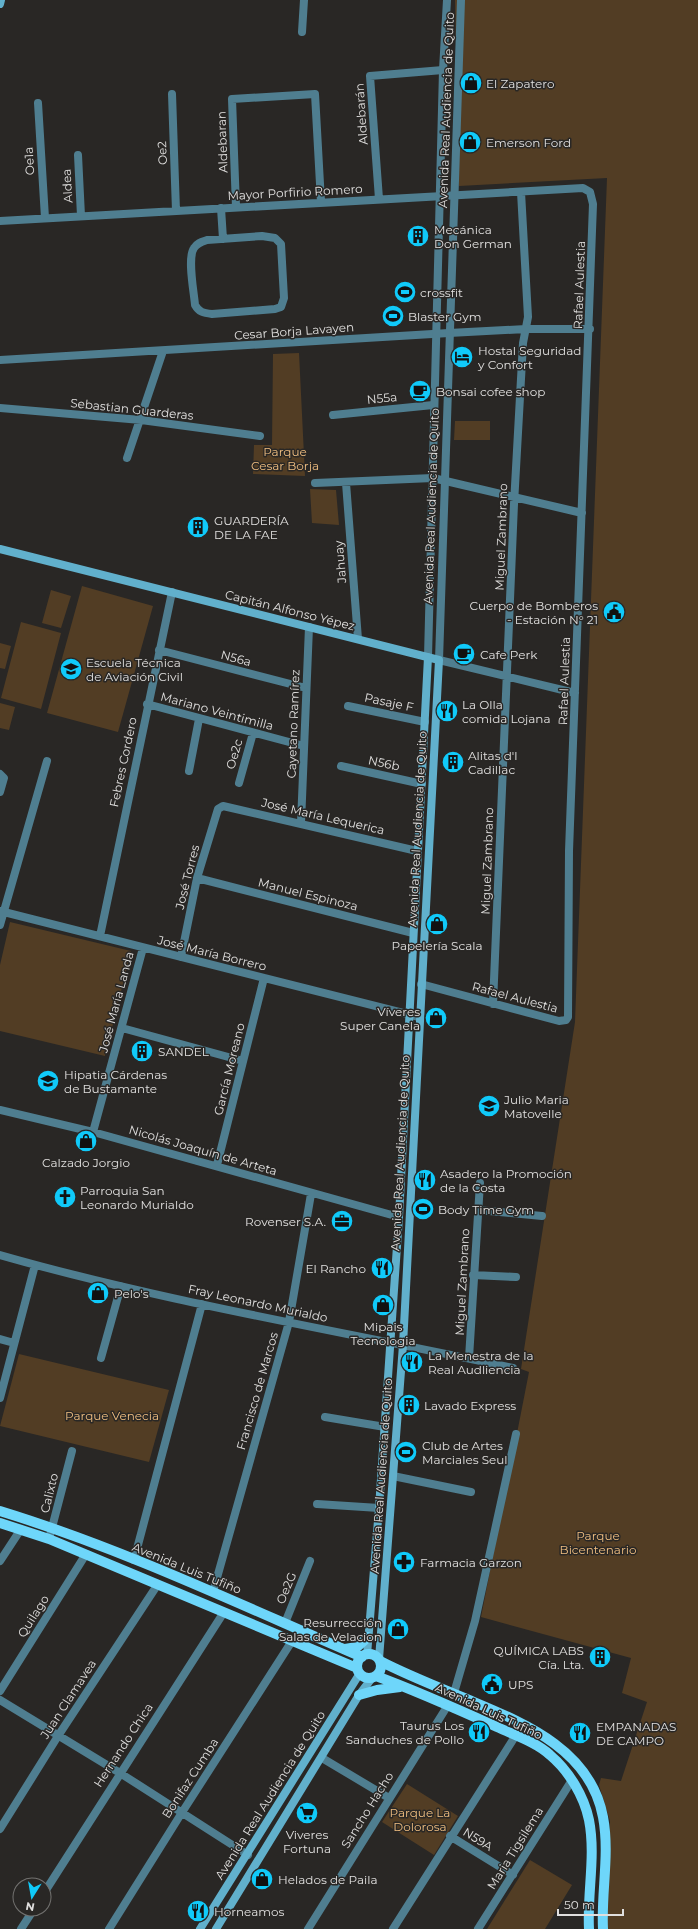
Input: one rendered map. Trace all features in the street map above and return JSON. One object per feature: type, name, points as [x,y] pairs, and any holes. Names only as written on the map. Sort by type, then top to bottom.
[{"type":"main road","points":[[0,4],[1,0]]},
{"type":"main road","name":"Capitán Alfonso Yépez","points":[[0,549],[439,660]]},
{"type":"main road","name":"Avenida Real Audiencia de Quito","points":[[364,1656],[368,1637],[391,1343],[399,1217],[428,657]]},
{"type":"main road","name":"Avenida Real Audiencia de Quito","points":[[379,1660],[403,1345],[419,1017],[439,660]]},
{"type":"main road","name":"Avenida Luis Tufiño","points":[[0,1511],[54,1527],[213,1592],[344,1649],[364,1656]]},
{"type":"main road","points":[[0,1523],[49,1539],[158,1584],[359,1670],[367,1678],[374,1677],[381,1670],[379,1660],[373,1655],[364,1656],[359,1660],[359,1670]]},
{"type":"main road","points":[[243,1620],[250,1608]]},
{"type":"main road","points":[[344,1649],[357,1647],[368,1637]]},
{"type":"main road","name":"Avenida Luis Tufiño","points":[[379,1660],[526,1724],[561,1747],[579,1768],[595,1789],[603,1817],[605,1844],[603,1929]]},
{"type":"main road","name":"Avenida Real Audiencia de Quito","points":[[200,1929],[248,1855],[359,1670]]},
{"type":"main road","name":"Avenida Real Audiencia de Quito","points":[[216,1929],[322,1758],[359,1695],[374,1677]]},
{"type":"main road","name":"Avenida Luis Tufiño","points":[[374,1677],[405,1687],[516,1735],[550,1755],[572,1780],[580,1793],[589,1818],[591,1836],[589,1929]]},
{"type":"main road","points":[[359,1695],[391,1687],[405,1687]]},
{"type":"main road","points":[[484,1721],[490,1708]]},
{"type":"main road","points":[[590,1916],[603,1917]]},
{"type":"street","points":[[302,32],[304,0]]},
{"type":"street","name":"Avenida Real Audiencia de Quito","points":[[428,657],[443,70],[447,0]]},
{"type":"street","name":"Avenida Real Audiencia de Quito","points":[[439,660],[461,0]]},
{"type":"street","name":"Aldebarán","points":[[379,199],[370,76],[443,70]]},
{"type":"street","name":"Oe2","points":[[172,94],[176,211]]},
{"type":"street","name":"Aldebaran","points":[[236,207],[232,99],[315,94],[321,202]]},
{"type":"street","name":"Oe1a","points":[[38,103],[45,218]]},
{"type":"street","name":"Aldea","points":[[78,155],[81,216]]},
{"type":"street","name":"Mayor Porfirio Romero","points":[[0,221],[583,188],[590,192]]},
{"type":"street","name":"Miguel Zambrano","points":[[494,1004],[514,498],[523,343],[528,317],[521,192]]},
{"type":"street","name":"Rafael Aulestia","points":[[421,984],[559,1021],[566,1020],[568,1017],[569,851],[590,329],[593,204],[590,192]]},
{"type":"street","points":[[221,208],[223,239]]},
{"type":"street","points":[[262,236],[278,240],[281,244],[284,292],[284,302],[281,306],[274,309],[212,314],[205,313],[198,309],[195,305],[191,259],[192,250],[199,242],[223,239],[262,236]]},
{"type":"street","name":"Cesar Borja Lavayen","points":[[0,360],[449,333],[526,329],[590,329]]},
{"type":"street","points":[[127,458],[164,351]]},
{"type":"street","name":"N55a","points":[[332,415],[434,405]]},
{"type":"street","name":"Sebastian Guarderas","points":[[0,408],[141,420],[260,436]]},
{"type":"street","points":[[315,483],[346,483],[432,478],[582,513]]},
{"type":"street","name":"Jahuay","points":[[346,483],[358,640]]},
{"type":"street","name":"Febres Cordero","points":[[100,936],[147,704],[172,592]]},
{"type":"street","name":"Cayetano Ramírez","points":[[301,823],[309,627]]},
{"type":"street","name":"N56a","points":[[159,650],[306,688]]},
{"type":"street","name":"Capitán Alfonso Yépez","points":[[439,660],[575,692]]},
{"type":"street","name":"Mariano Veintimilla","points":[[147,704],[304,746]]},
{"type":"street","name":"Pasaje F","points":[[348,706],[425,722]]},
{"type":"street","points":[[189,771],[199,719]]},
{"type":"street","name":"Oe2c","points":[[239,783],[253,733]]},
{"type":"street","points":[[0,925],[2,911],[46,761]]},
{"type":"street","name":"N56b","points":[[341,766],[422,784]]},
{"type":"street","points":[[0,774],[4,778],[0,792]]},
{"type":"street","name":"José María Lequerica","points":[[223,806],[417,851]]},
{"type":"street","name":"José Torres","points":[[181,957],[197,878],[218,810],[223,806]]},
{"type":"street","name":"Manuel Espinoza","points":[[197,878],[414,933]]},
{"type":"street","name":"José María Borrero","points":[[2,911],[419,1017]]},
{"type":"street","name":"José María Landa","points":[[93,1132],[143,948]]},
{"type":"street","name":"García Moreano","points":[[216,1165],[264,978]]},
{"type":"street","points":[[122,1028],[243,1061]]},
{"type":"street","name":"Nicolás Joaquín de Arteta","points":[[0,1110],[93,1132],[216,1165],[311,1194],[399,1217]]},
{"type":"street","name":"Miguel Zambrano","points":[[469,1358],[480,1183]]},
{"type":"street","name":"Francisco de Marcos","points":[[213,1592],[289,1322],[311,1194]]},
{"type":"street","points":[[478,1210],[542,1216]]},
{"type":"street","name":"Fray Leonardo Murialdo","points":[[0,1255],[121,1286],[202,1304],[513,1368]]},
{"type":"street","points":[[0,1398],[35,1265]]},
{"type":"street","points":[[474,1275],[516,1277]]},
{"type":"street","points":[[101,1358],[121,1286]]},
{"type":"street","points":[[134,1560],[202,1304]]},
{"type":"street","points":[[0,1339],[14,1343]]},
{"type":"street","points":[[326,1416],[385,1427]]},
{"type":"street","points":[[454,1693],[475,1621],[516,1434]]},
{"type":"street","name":"Calixto","points":[[49,1539],[54,1527],[72,1451]]},
{"type":"street","points":[[392,1476],[471,1492]]},
{"type":"street","points":[[317,1504],[379,1508]]},
{"type":"street","points":[[0,1561],[20,1530]]},
{"type":"street","name":"Quilago","points":[[0,1691],[86,1554]]},
{"type":"street","name":"Oe2G","points":[[284,1623],[310,1561]]},
{"type":"street","name":"Juan Clamavea","points":[[0,1829],[58,1736],[158,1584]]},
{"type":"street","name":"Hernando Chica","points":[[52,1880],[224,1612]]},
{"type":"street","name":"Bonifaz Cumba","points":[[109,1929],[292,1641]]},
{"type":"street","points":[[0,1700],[120,1773],[181,1814],[248,1855]]},
{"type":"street","name":"Sancho Hacho","points":[[308,1929],[448,1705]]},
{"type":"street","points":[[393,1929],[450,1836],[516,1735]]},
{"type":"street","points":[[322,1758],[389,1798]]},
{"type":"street","name":"Maria Tigsilema","points":[[478,1929],[513,1876],[572,1780]]},
{"type":"street","name":"N59A","points":[[450,1836],[513,1876]]},
{"type":"street","points":[[21,1929],[29,1917]]},
{"type":"green space","name":"Parque Bicentenario","points":[[455,0],[698,0],[698,1929],[606,1929],[610,1821],[599,1785],[601,1778],[621,1781],[647,1702],[622,1693],[631,1658],[481,1617],[529,1372],[521,1369],[575,1022],[607,178],[459,186]]},
{"type":"green space","name":"Parque Cesar Borja","points":[[299,353],[305,476],[253,474],[254,445],[272,445],[273,354]]},
{"type":"green space","points":[[455,421],[490,421],[490,440],[454,440]]},
{"type":"green space","points":[[310,489],[336,490],[339,525],[312,523]]},
{"type":"green space","points":[[82,586],[153,606],[118,732],[47,713]]},
{"type":"green space","points":[[51,590],[71,596],[61,628],[42,623]]},
{"type":"green space","points":[[21,622],[61,633],[41,709],[1,698]]},
{"type":"green space","points":[[0,643],[11,646],[5,669],[0,668]]},
{"type":"green space","points":[[0,703],[15,707],[9,730],[0,728]]},
{"type":"green space","points":[[10,922],[131,951],[105,1056],[0,1031],[0,965]]},
{"type":"green space","name":"Parque Venecia","points":[[19,1354],[169,1390],[149,1462],[0,1426]]},
{"type":"green space","name":"Parque La Dolorosa","points":[[407,1784],[458,1816],[434,1855],[382,1822]]},
{"type":"green space","points":[[530,1860],[572,1885],[545,1929],[487,1929]]},
{"type":"place","name":"El Zapatero","points":[[471,83]]},
{"type":"place","name":"Emerson Ford","points":[[470,142]]},
{"type":"place","name":"Mecánica Don German","points":[[418,236]]},
{"type":"place","name":"crossfit","points":[[405,292]]},
{"type":"place","name":"Blaster Gym","points":[[393,316]]},
{"type":"place","name":"Hostal Seguridad y Confort","points":[[462,357]]},
{"type":"place","name":"Bonsai cofee shop","points":[[420,391]]},
{"type":"place","name":"GUARDERÍA DE LA FAE","points":[[198,527]]},
{"type":"place","name":"Cuerpo de Bomberos - Estación N° 21","points":[[614,612]]},
{"type":"place","name":"Cafe Perk","points":[[464,654]]},
{"type":"place","name":"Escuela Técnica de Aviación Civil","points":[[71,669]]},
{"type":"place","name":"La Olla comida Lojana","points":[[447,711]]},
{"type":"place","name":"Alitas d'l Cadillac","points":[[453,762]]},
{"type":"place","name":"Papelería Scala","points":[[437,924]]},
{"type":"place","name":"Víveres Super Canela","points":[[436,1018]]},
{"type":"place","name":"SANDEL","points":[[142,1051]]},
{"type":"place","name":"Hipatia Cárdenas de Bustamante","points":[[48,1081]]},
{"type":"place","name":"Julio Maria Matovelle","points":[[489,1106]]},
{"type":"place","name":"Calzado Jorgio","points":[[86,1141]]},
{"type":"place","name":"Asadero la Promoción de la Costa","points":[[425,1180]]},
{"type":"place","name":"Parroquia San Leonardo Murialdo","points":[[65,1197]]},
{"type":"place","name":"Body Time Gym","points":[[423,1209]]},
{"type":"place","name":"Rovenser S.A.","points":[[342,1221]]},
{"type":"place","name":"El Rancho","points":[[382,1268]]},
{"type":"place","name":"Pelo's","points":[[98,1293]]},
{"type":"place","name":"Mipais Tecnologia","points":[[383,1305]]},
{"type":"place","name":"La Menestra de la Real Audliencia","points":[[412,1362]]},
{"type":"place","name":"Lavado Express","points":[[409,1405]]},
{"type":"place","name":"Club de Artes Marciales Seul","points":[[406,1452]]},
{"type":"place","name":"Farmacia Garzon","points":[[404,1562]]},
{"type":"place","name":"Resurrección Salas de Velacion","points":[[398,1629]]},
{"type":"place","name":"QUÍMICA LABS Cía. Lta.","points":[[600,1657]]},
{"type":"place","name":"UPS","points":[[492,1684]]},
{"type":"place","name":"Taurus Los Sanduches de Pollo","points":[[479,1732]]},
{"type":"place","name":"EMPANADAS DE CAMPO","points":[[580,1733]]},
{"type":"place","name":"Viveres Fortuna","points":[[307,1813]]},
{"type":"place","name":"Helados de Paila","points":[[262,1879]]},
{"type":"place","name":"Horneamos","points":[[198,1911]]}]
